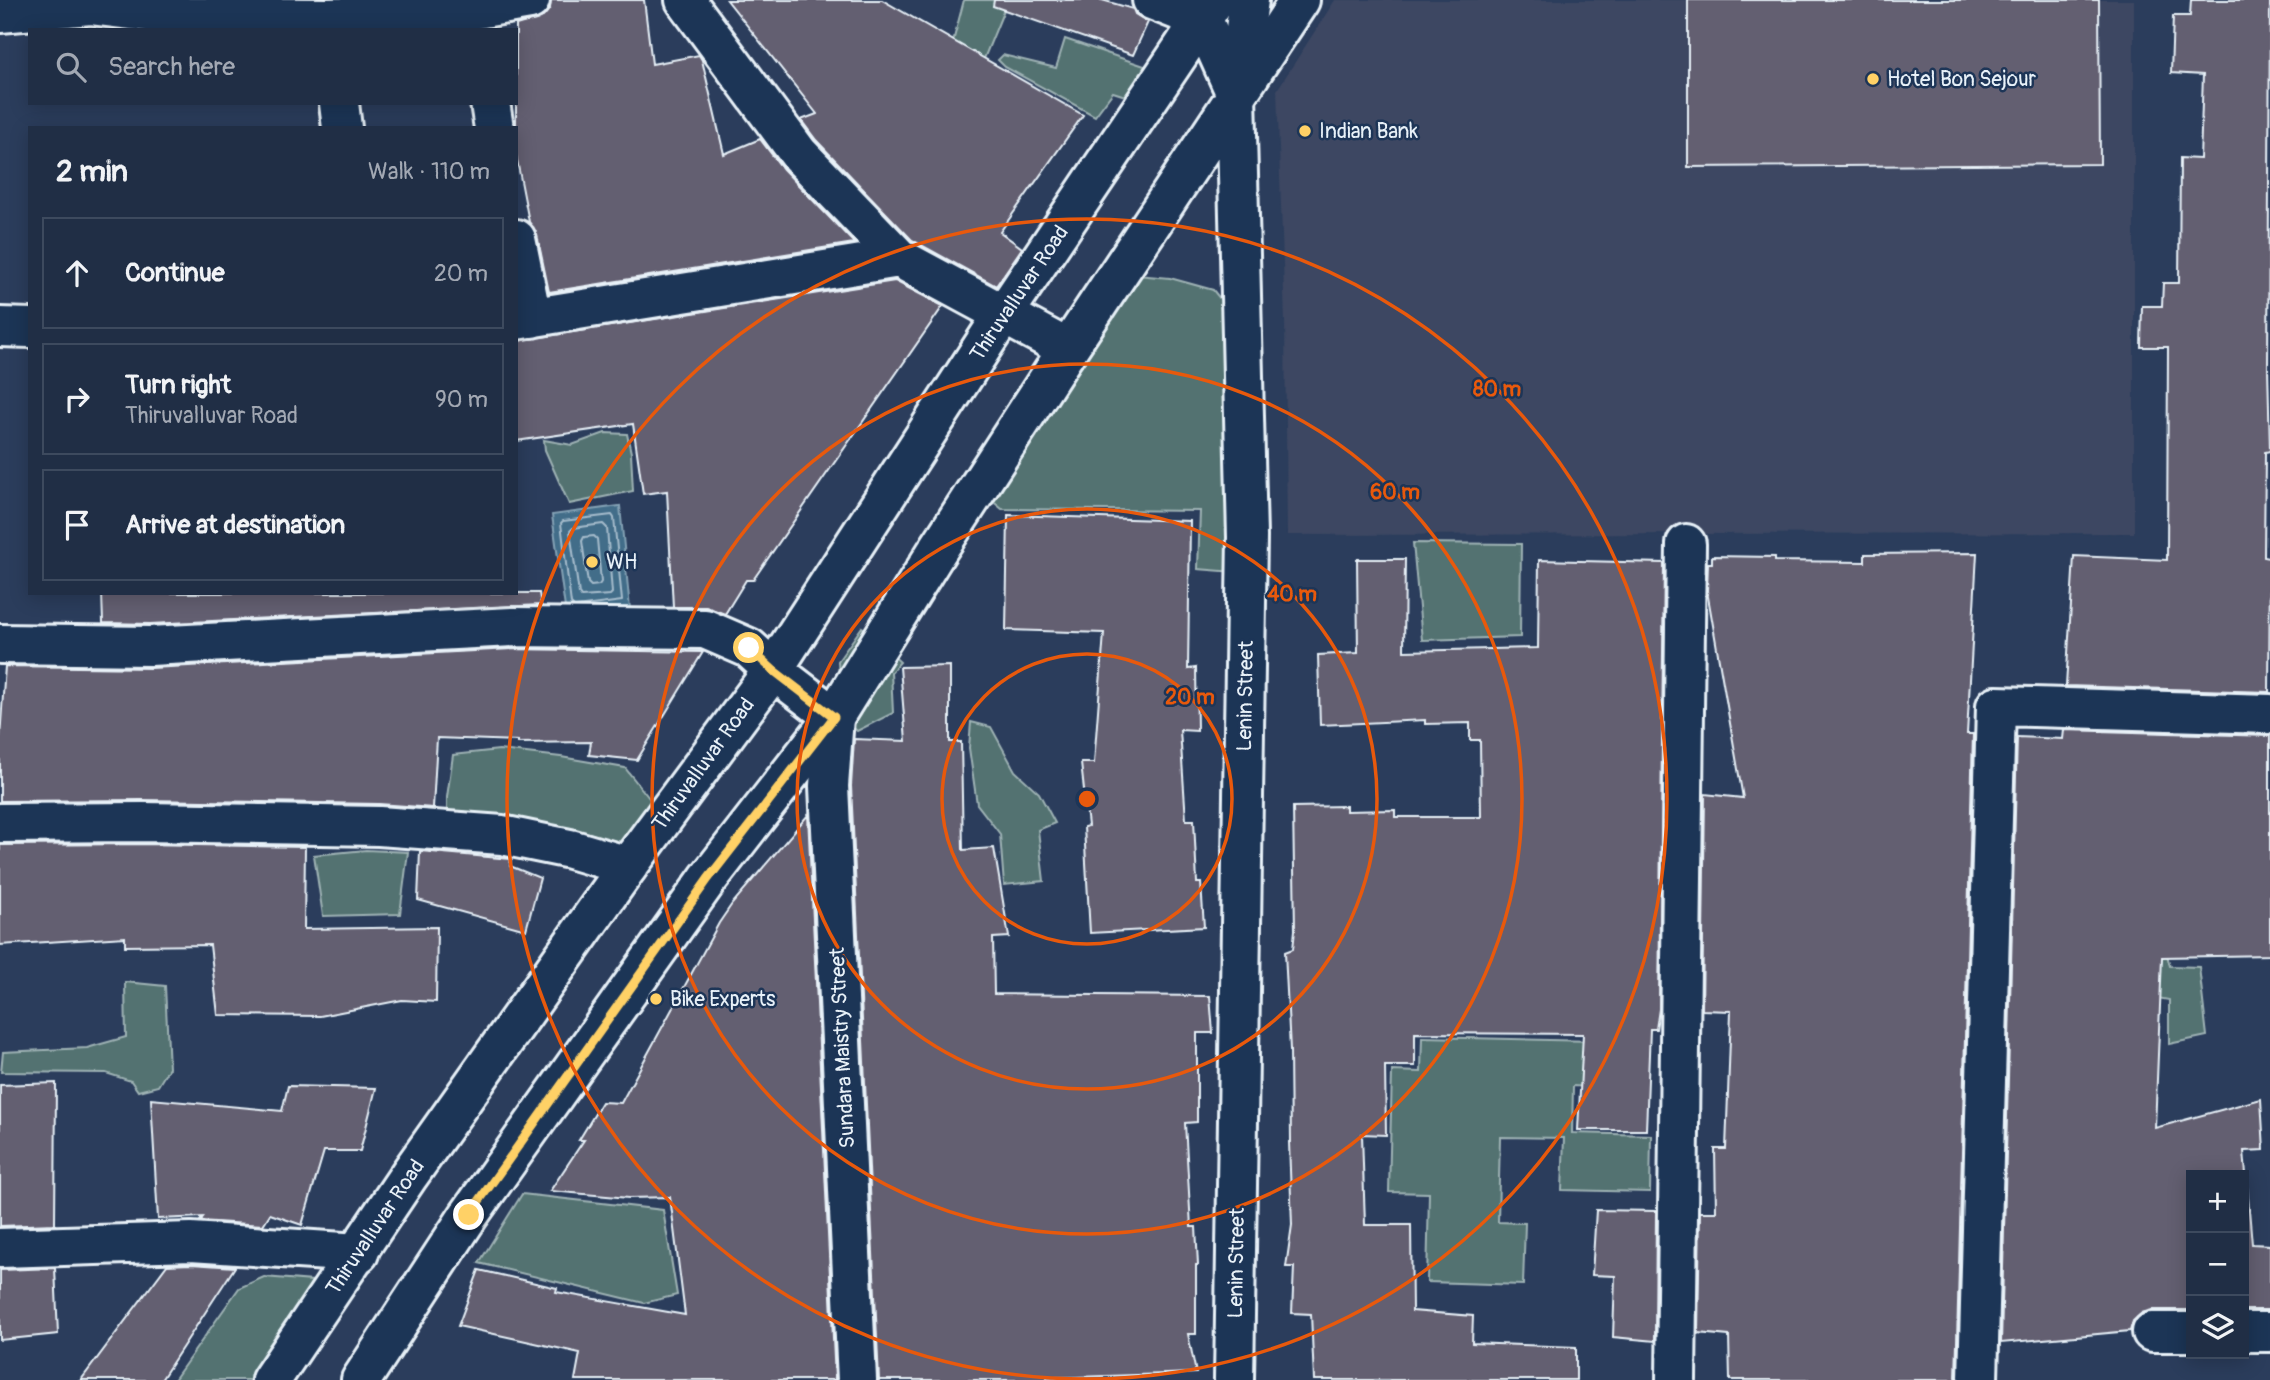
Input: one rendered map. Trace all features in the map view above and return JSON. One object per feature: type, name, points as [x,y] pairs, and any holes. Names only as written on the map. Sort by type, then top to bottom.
[{"type":"street","points":[[0,13],[90,3],[187,17],[329,24],[448,14],[473,20],[530,0]]},
{"type":"street","points":[[685,0],[799,154],[899,258],[1068,349]]},
{"type":"street","points":[[1152,0],[1209,10]]},
{"type":"street","points":[[1236,93],[1249,0]]},
{"type":"street","points":[[360,1380],[469,1215],[708,879],[834,717],[937,551],[1068,349],[1300,0]]},
{"type":"street","name":"Lenin Street","points":[[1209,10],[1236,93],[1247,537],[1234,1380]]},
{"type":"street","name":"Thiruvalluvar Road","points":[[271,1380],[409,1175],[628,866],[773,670],[1003,315],[1209,10]]},
{"type":"street","points":[[339,105],[342,126]]},
{"type":"street","points":[[490,105],[494,126]]},
{"type":"street","points":[[518,259],[524,319],[899,258]]},
{"type":"street","points":[[0,327],[28,327]]},
{"type":"street","points":[[1676,1380],[1686,544]]},
{"type":"street","points":[[0,643],[150,646],[512,627],[705,629],[749,648],[834,717]]},
{"type":"street","points":[[1978,1380],[1996,706],[2270,714]]},
{"type":"street","name":"Sundara Maistry Street","points":[[834,717],[829,786],[857,1380]]},
{"type":"street","points":[[0,823],[144,822],[365,826],[502,835],[570,849],[628,866]]},
{"type":"street","points":[[0,1248],[191,1242],[359,1253]]},
{"type":"street","points":[[2152,1332],[2186,1332]]},
{"type":"street","points":[[2249,1332],[2270,1332]]},
{"type":"shaded area","points":[[1335,0],[2134,0],[2134,533],[1287,535],[1285,322],[1277,90]]},
{"type":"green space","points":[[964,0],[1008,0],[981,66],[953,42]]},
{"type":"green space","points":[[1065,39],[1162,72],[1138,100],[1113,92],[1095,116],[1005,67],[998,60],[1003,55],[1056,68]]},
{"type":"green space","points":[[1125,274],[1170,278],[1213,290],[1242,326],[1247,573],[1198,569],[1200,511],[1002,509],[990,499]]},
{"type":"green space","points":[[605,433],[627,434],[633,491],[569,504],[545,450],[544,440],[572,445]]},
{"type":"green space","points":[[1413,543],[1521,544],[1520,637],[1422,640]]},
{"type":"green space","points":[[862,627],[900,662],[891,672],[893,713],[857,731],[841,715],[838,661]]},
{"type":"green space","points":[[971,722],[991,727],[1015,771],[1039,793],[1055,823],[1038,830],[1044,881],[1004,885],[1000,834],[977,804],[969,748]]},
{"type":"green space","points":[[499,750],[625,768],[653,803],[629,847],[586,832],[520,818],[447,813],[453,755]]},
{"type":"green space","points":[[366,850],[408,852],[400,914],[323,916],[314,855]]},
{"type":"green space","points":[[2164,944],[2170,966],[2199,967],[2207,1036],[2169,1044],[2169,1000],[2147,996]]},
{"type":"green space","points":[[125,982],[165,986],[169,1068],[158,1086],[138,1091],[131,1081],[106,1073],[1,1072],[3,1052],[87,1048],[126,1037]]},
{"type":"green space","points":[[1422,1037],[1593,1041],[1591,1087],[1573,1086],[1572,1133],[1651,1135],[1650,1192],[1562,1190],[1564,1138],[1500,1137],[1498,1222],[1525,1223],[1523,1285],[1427,1282],[1429,1193],[1389,1192],[1392,1071],[1421,1072]]},
{"type":"green space","points":[[522,1194],[663,1210],[677,1295],[644,1303],[479,1263]]},
{"type":"green space","points":[[264,1277],[312,1281],[281,1345],[257,1380],[174,1380],[239,1288]]},
{"type":"water","name":"WH","points":[[620,506],[630,609],[566,615],[552,515]]},
{"type":"building","points":[[551,0],[644,0],[652,64],[699,55],[702,60],[724,154],[760,139],[783,169],[854,243],[549,292],[537,235],[529,222],[518,165],[516,25],[543,17],[550,8]]},
{"type":"building","points":[[727,0],[882,0],[1083,115],[1000,232],[1022,248],[996,286],[912,240],[816,140],[801,120],[817,114]]},
{"type":"building","points":[[994,0],[1102,0],[1133,9],[1135,14],[1148,22],[1133,55],[993,6]]},
{"type":"building","points":[[1688,0],[2099,0],[2100,164],[1688,167]]},
{"type":"building","points":[[2191,0],[2270,0],[2270,451],[2265,452],[2264,557],[2270,558],[2269,692],[2066,686],[2074,556],[2167,560],[2168,347],[2141,347],[2142,306],[2162,306],[2163,283],[2179,283],[2180,158],[2200,159],[2203,75],[2171,73],[2173,16],[2190,16]]},
{"type":"building","points":[[895,281],[943,306],[753,580],[746,580],[725,614],[706,607],[673,607],[667,491],[643,494],[633,424],[518,441],[518,341]]},
{"type":"building","points":[[1008,515],[1190,521],[1188,669],[1196,668],[1197,731],[1180,730],[1186,820],[1194,820],[1197,883],[1201,883],[1204,927],[1090,933],[1084,827],[1088,826],[1081,763],[1094,763],[1104,633],[1006,630]]},
{"type":"building","points":[[1977,553],[1967,734],[1973,734],[1956,1380],[1730,1380],[1729,1336],[1698,1333],[1700,1212],[1716,1212],[1715,1149],[1726,1149],[1731,1011],[1702,1010],[1705,794],[1743,798],[1707,591],[1708,563],[1712,563],[1712,556],[1775,557],[1775,561],[1865,562],[1865,554]]},
{"type":"building","points":[[1357,559],[1405,559],[1404,651],[1538,648],[1539,560],[1664,563],[1659,1009],[1656,1029],[1650,1029],[1646,1130],[1578,1130],[1583,1034],[1415,1033],[1415,1066],[1385,1066],[1386,1135],[1362,1134],[1365,1225],[1411,1225],[1412,1311],[1473,1316],[1472,1343],[1576,1347],[1576,1380],[1314,1380],[1311,1314],[1292,1313],[1294,1267],[1286,1267],[1292,1225],[1290,1050],[1285,952],[1293,949],[1295,930],[1293,807],[1346,806],[1346,811],[1395,810],[1395,817],[1481,817],[1480,740],[1470,740],[1470,723],[1425,724],[1425,720],[1320,725],[1318,655],[1358,653]]},
{"type":"building","points":[[539,593],[541,605],[150,624],[103,623],[102,595]]},
{"type":"building","points":[[512,649],[703,652],[637,760],[589,755],[591,742],[518,743],[437,738],[433,808],[379,804],[143,800],[0,801],[0,738],[5,666],[151,668]]},
{"type":"building","points":[[950,666],[950,742],[961,742],[963,850],[994,848],[1009,937],[993,938],[994,994],[1210,996],[1213,1033],[1197,1033],[1197,1122],[1185,1123],[1191,1227],[1196,1227],[1198,1265],[1196,1334],[1188,1334],[1196,1373],[1047,1380],[879,1380],[851,786],[854,739],[906,741],[900,667]]},
{"type":"building","points":[[2064,730],[2270,736],[2270,955],[2162,957],[2155,1128],[2261,1099],[2264,1150],[2244,1151],[2246,1170],[2186,1170],[2186,1310],[2152,1310],[2142,1313],[2133,1321],[2130,1331],[2001,1343],[2017,737],[2063,739]]},
{"type":"building","points":[[808,815],[835,1380],[575,1380],[580,1353],[458,1326],[479,1270],[557,1288],[556,1292],[685,1315],[670,1197],[629,1198],[550,1191],[584,1140],[579,1140],[602,1102],[621,1103],[732,904]]},
{"type":"building","points":[[0,845],[305,847],[304,929],[437,927],[436,1002],[402,1000],[320,1016],[218,1015],[210,945],[125,946],[125,937],[0,945]]},
{"type":"building","points":[[420,851],[511,859],[510,866],[540,878],[526,930],[418,900]]},
{"type":"building","points":[[56,1083],[55,1224],[0,1226],[0,1085]]},
{"type":"building","points":[[288,1086],[376,1088],[360,1151],[324,1151],[302,1225],[270,1214],[263,1225],[200,1221],[203,1217],[158,1219],[151,1099],[282,1111]]},
{"type":"building","points":[[2249,1209],[2252,1244],[2270,1245],[2270,1310],[2249,1310]]},
{"type":"building","points":[[1596,1210],[1656,1211],[1655,1341],[1613,1337],[1615,1276],[1592,1275]]},
{"type":"building","points":[[167,1265],[235,1267],[161,1380],[81,1380]]},
{"type":"building","points":[[55,1268],[58,1334],[0,1340],[0,1270]]},
{"type":"place","name":"Hotel Bon Sejour","points":[[1873,79]]},
{"type":"place","name":"Indian Bank","points":[[1305,131]]},
{"type":"place","name":"WH","points":[[592,562]]},
{"type":"place","name":"Bike Experts","points":[[656,999]]},
{"type":"route","points":[[469,1215],[708,879],[834,717],[749,648]]}]
